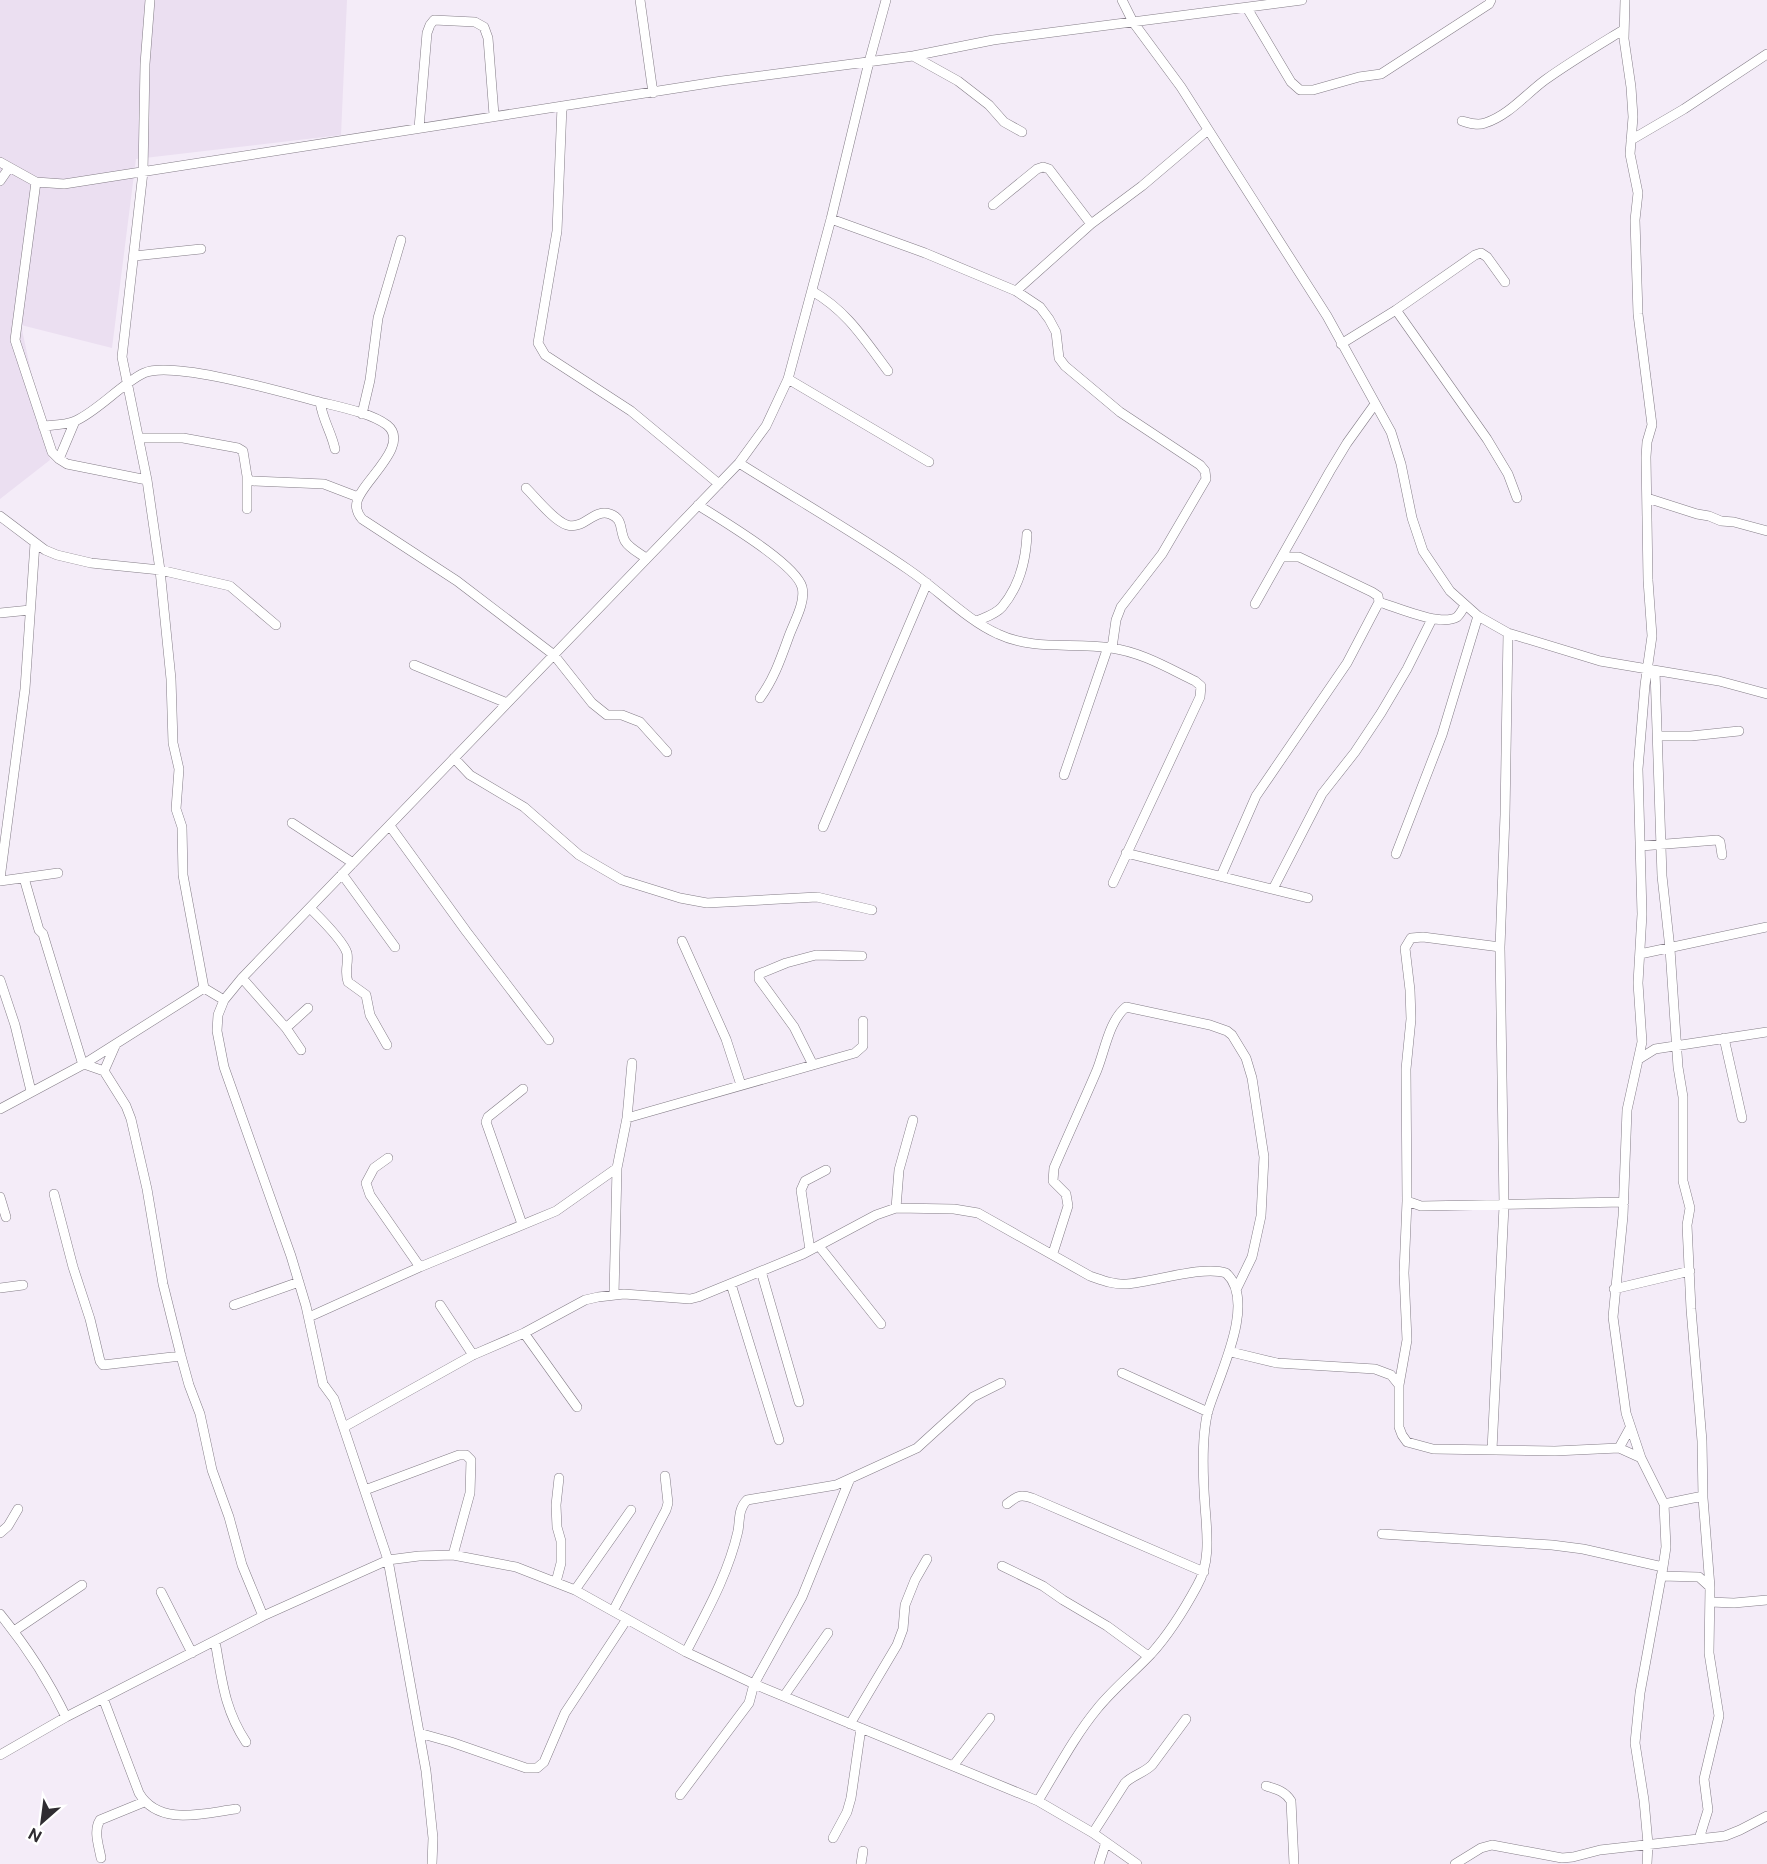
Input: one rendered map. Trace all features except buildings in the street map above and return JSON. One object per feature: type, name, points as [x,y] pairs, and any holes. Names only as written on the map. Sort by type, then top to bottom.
[{"type":"street","points":[[150,0],[145,64],[143,172],[122,363],[147,480],[160,570],[171,679],[173,743],[178,769],[176,809],[182,828],[183,875],[204,988],[224,1000]]},
{"type":"street","points":[[640,0],[639,7],[653,93]]},
{"type":"street","points":[[432,1864],[433,1838],[426,1771],[388,1560],[334,1399],[323,1384],[299,1282],[224,1067],[216,1023],[224,1000],[242,978],[739,463],[766,426],[788,380],[886,0]]},
{"type":"street","points":[[1122,0],[1133,22],[1159,55],[1328,316],[1341,344],[1391,432],[1401,464],[1412,518],[1423,551],[1450,591],[1478,616],[1508,633],[1589,658],[1651,671],[1719,681],[1767,694]]},
{"type":"street","points":[[0,162],[36,182],[64,184],[722,81],[913,56],[993,40],[1302,0]]},
{"type":"street","points":[[1247,8],[1291,82],[1300,90],[1313,90],[1359,77],[1381,74],[1490,4],[1491,0]]},
{"type":"street","points":[[1625,0],[1623,30],[1633,117],[1631,164],[1638,193],[1635,220],[1638,314],[1652,425],[1646,448],[1652,636],[1651,671],[1638,769],[1642,914],[1639,994],[1642,1042],[1627,1110],[1624,1202],[1613,1317],[1624,1401],[1630,1428],[1641,1458],[1664,1504],[1666,1547],[1640,1693],[1635,1743],[1644,1800],[1648,1844],[1647,1864]]},
{"type":"street","points":[[419,128],[427,33],[434,20],[474,21],[484,27],[488,38],[494,116]]},
{"type":"street","points":[[1462,121],[1484,124],[1493,119],[1514,106],[1549,78],[1623,30]]},
{"type":"street","points":[[1631,140],[1684,109],[1767,54]]},
{"type":"street","points":[[913,56],[958,81],[989,105],[1004,122],[1022,132]]},
{"type":"street","points":[[562,106],[557,231],[538,343],[545,355],[631,411],[718,484]]},
{"type":"street","points":[[1016,291],[1091,224],[1142,186],[1208,130]]},
{"type":"street","points":[[993,205],[1037,169],[1043,167],[1049,169],[1091,224]]},
{"type":"street","points":[[0,181],[9,168]]},
{"type":"street","points":[[36,182],[15,340],[52,452],[67,464],[147,480]]},
{"type":"street","points":[[831,219],[926,253],[1016,291],[1040,307],[1056,332],[1059,358],[1065,366],[1120,412],[1200,465],[1205,471],[1206,479],[1162,554],[1121,607],[1110,648],[1064,775]]},
{"type":"street","points":[[362,414],[370,380],[378,318],[401,240]]},
{"type":"street","points":[[134,256],[201,249]]},
{"type":"street","points":[[1341,344],[1396,310],[1475,255],[1481,253],[1487,257],[1505,282]]},
{"type":"street","points":[[812,291],[837,307],[853,324],[888,371]]},
{"type":"street","points":[[1396,310],[1487,439],[1508,474],[1517,498]]},
{"type":"street","points":[[44,426],[75,421],[148,371],[167,369],[195,372],[320,402],[362,414],[387,426],[394,439],[393,445],[358,497],[356,507],[366,524],[457,581],[554,655],[592,703],[607,715],[622,716],[640,722],[667,752]]},
{"type":"street","points":[[788,380],[929,462]]},
{"type":"street","points":[[320,402],[324,421],[332,433],[335,449]]},
{"type":"street","points":[[1255,604],[1335,462],[1376,404]]},
{"type":"street","points":[[59,459],[75,421]]},
{"type":"street","points":[[139,438],[183,438],[238,448],[243,451],[247,476],[247,509]]},
{"type":"street","points":[[739,463],[905,567],[997,634],[1033,644],[1054,646],[1082,644],[1110,648],[1150,659],[1201,686],[1202,690],[1113,883]]},
{"type":"street","points":[[247,476],[249,480],[254,481],[333,485],[358,497]]},
{"type":"street","points":[[526,488],[556,518],[568,525],[582,524],[601,513],[617,518],[620,521],[625,541],[646,558]]},
{"type":"street","points":[[1647,498],[1721,521],[1767,531]]},
{"type":"street","points":[[1647,515],[1661,503]]},
{"type":"street","points":[[698,505],[775,557],[794,574],[802,587],[801,604],[777,666],[760,698]]},
{"type":"street","points":[[0,516],[35,543],[57,555],[73,560],[160,570],[230,586],[276,625]]},
{"type":"street","points":[[977,621],[992,615],[1002,607],[1015,586],[1026,557],[1027,534]]},
{"type":"street","points":[[35,543],[25,689],[0,880],[58,873]]},
{"type":"street","points":[[1290,544],[1299,557]]},
{"type":"street","points":[[1221,876],[1256,796],[1347,663],[1379,602],[1378,596],[1371,592],[1299,557],[1282,557]]},
{"type":"street","points":[[823,827],[927,584]]},
{"type":"street","points":[[1379,602],[1432,619],[1450,620],[1458,616],[1465,605]]},
{"type":"street","points":[[0,613],[30,610]]},
{"type":"street","points":[[1396,854],[1442,735],[1478,616]]},
{"type":"street","points":[[1274,889],[1322,794],[1355,752],[1381,713],[1407,669],[1432,619]]},
{"type":"street","points":[[1492,1450],[1504,1206],[1500,947],[1508,633]]},
{"type":"street","points":[[414,665],[507,703]]},
{"type":"street","points":[[1651,671],[1659,736],[1660,844],[1676,1046],[1684,1110],[1683,1181],[1690,1208],[1687,1226],[1691,1309],[1702,1441],[1703,1496],[1710,1587],[1709,1653],[1719,1716],[1704,1779],[1708,1810],[1699,1839]]},
{"type":"street","points":[[1659,736],[1701,736],[1739,731]]},
{"type":"street","points":[[454,758],[470,775],[524,807],[579,855],[622,880],[707,903],[817,897],[872,910]]},
{"type":"street","points":[[292,823],[353,863]]},
{"type":"street","points":[[390,826],[549,1040]]},
{"type":"street","points":[[1641,846],[1717,840],[1720,842],[1722,855]]},
{"type":"street","points":[[1126,853],[1308,898]]},
{"type":"street","points":[[342,874],[395,946]]},
{"type":"street","points":[[24,878],[39,930],[44,934],[83,1064]]},
{"type":"street","points":[[310,908],[347,953],[345,968],[348,982],[366,995],[370,1015],[387,1045]]},
{"type":"street","points":[[1640,954],[1767,927]]},
{"type":"street","points":[[1500,947],[1423,937],[1411,938],[1406,948],[1411,1019],[1406,1069],[1407,1216],[1404,1273],[1407,1340],[1399,1385],[1402,1435],[1407,1442],[1432,1449],[1555,1451],[1619,1448],[1641,1458]]},
{"type":"street","points":[[682,941],[726,1039],[741,1085]]},
{"type":"street","points":[[813,1065],[794,1027],[759,979],[759,974],[786,963],[816,955],[862,956]]},
{"type":"street","points":[[242,978],[286,1028],[301,1050]]},
{"type":"street","points":[[0,980],[15,1025],[31,1091]]},
{"type":"street","points":[[0,1109],[115,1046],[204,988]]},
{"type":"street","points":[[1053,1253],[1068,1206],[1066,1194],[1053,1181],[1054,1168],[1113,1025],[1119,1013],[1126,1007],[1210,1025],[1227,1031],[1246,1058],[1252,1078],[1264,1157],[1261,1216],[1252,1257],[1236,1290]]},
{"type":"street","points":[[286,1028],[308,1008]]},
{"type":"street","points":[[627,1118],[860,1050],[864,1040],[863,1021]]},
{"type":"street","points":[[1639,1059],[1655,1049],[1767,1032]]},
{"type":"street","points":[[1724,1038],[1742,1118]]},
{"type":"street","points":[[1642,1042],[1655,1049]]},
{"type":"street","points":[[104,1071],[115,1046]]},
{"type":"street","points":[[614,1295],[617,1168],[627,1118],[632,1063]]},
{"type":"street","points":[[83,1064],[104,1071],[126,1106],[134,1129],[164,1284],[181,1356],[200,1414],[212,1470],[229,1517],[242,1565],[263,1616]]},
{"type":"street","points":[[522,1224],[486,1122],[488,1116],[523,1089]]},
{"type":"street","points":[[896,1208],[899,1170],[913,1120]]},
{"type":"street","points":[[388,1158],[374,1168],[366,1183],[370,1195],[420,1266]]},
{"type":"street","points":[[309,1317],[420,1266],[556,1211],[617,1168]]},
{"type":"street","points":[[826,1170],[805,1181],[801,1190],[814,1248],[881,1324]]},
{"type":"street","points":[[54,1194],[100,1361],[104,1365],[110,1365],[127,1361],[181,1356]]},
{"type":"street","points":[[0,1197],[6,1217]]},
{"type":"street","points":[[1407,1201],[1421,1206],[1624,1202]]},
{"type":"street","points":[[1407,1216],[1421,1206]]},
{"type":"street","points":[[344,1427],[473,1355],[524,1333],[571,1306],[598,1297],[614,1295],[690,1299],[814,1248],[876,1215],[896,1208],[954,1209],[978,1213],[1053,1253],[1090,1276],[1107,1282],[1125,1284],[1203,1270],[1226,1273],[1236,1290],[1237,1310],[1231,1352],[1208,1412],[1205,1446],[1207,1534],[1204,1572],[1168,1633],[1092,1716],[1038,1801]]},
{"type":"street","points":[[761,1271],[799,1402]]},
{"type":"street","points":[[1614,1289],[1690,1271]]},
{"type":"street","points":[[234,1305],[299,1282]]},
{"type":"street","points":[[731,1284],[779,1440]]},
{"type":"street","points":[[0,1288],[23,1285]]},
{"type":"street","points":[[440,1305],[473,1355]]},
{"type":"street","points":[[524,1333],[577,1407]]},
{"type":"street","points":[[1231,1352],[1264,1362],[1375,1369],[1390,1375],[1399,1385]]},
{"type":"street","points":[[1390,1375],[1403,1363]]},
{"type":"street","points":[[1122,1373],[1208,1412]]},
{"type":"street","points":[[686,1652],[726,1570],[738,1531],[740,1511],[747,1500],[849,1481],[917,1448],[968,1401],[1001,1383]]},
{"type":"street","points":[[1619,1448],[1630,1428]]},
{"type":"street","points":[[365,1490],[459,1455],[466,1455],[471,1460],[470,1493],[453,1555]]},
{"type":"street","points":[[613,1611],[666,1510],[668,1503],[665,1476]]},
{"type":"street","points":[[556,1582],[561,1563],[556,1505],[559,1478]]},
{"type":"street","points":[[680,1795],[749,1703],[754,1684],[802,1597],[849,1481]]},
{"type":"street","points":[[1007,1504],[1016,1496],[1032,1498],[1204,1572]]},
{"type":"street","points":[[1664,1504],[1703,1496]]},
{"type":"street","points":[[0,1533],[8,1526],[18,1509]]},
{"type":"street","points":[[575,1590],[631,1510]]},
{"type":"street","points":[[1382,1534],[1573,1548],[1662,1572],[1700,1577],[1710,1587]]},
{"type":"street","points":[[0,1755],[66,1717],[263,1616],[388,1560],[453,1555],[516,1567],[575,1590],[686,1652],[754,1684],[1038,1801],[1093,1833],[1137,1864]]},
{"type":"street","points":[[850,1724],[897,1645],[903,1629],[905,1605],[927,1559]]},
{"type":"street","points":[[1002,1566],[1044,1586],[1107,1626],[1148,1656]]},
{"type":"street","points":[[1700,1577],[1709,1567]]},
{"type":"street","points":[[14,1631],[82,1585]]},
{"type":"street","points":[[161,1592],[192,1653]]},
{"type":"street","points":[[1710,1602],[1734,1603],[1767,1600]]},
{"type":"street","points":[[0,1614],[48,1680],[66,1717]]},
{"type":"street","points":[[419,1733],[526,1768],[537,1768],[544,1762],[565,1713],[627,1619]]},
{"type":"street","points":[[784,1696],[828,1633]]},
{"type":"street","points":[[215,1641],[227,1706],[233,1724],[246,1742]]},
{"type":"street","points":[[103,1698],[144,1802],[175,1816],[236,1809]]},
{"type":"street","points":[[953,1766],[990,1718]]},
{"type":"street","points":[[1093,1833],[1125,1783],[1152,1765],[1186,1719]]},
{"type":"street","points":[[833,1838],[847,1812],[851,1798],[861,1728]]},
{"type":"street","points":[[1266,1786],[1281,1791],[1291,1801],[1294,1864]]},
{"type":"street","points":[[101,1858],[96,1830],[100,1820],[144,1802]]},
{"type":"street","points":[[1455,1864],[1481,1848],[1492,1845],[1562,1858],[1600,1850],[1725,1836],[1767,1816]]},
{"type":"street","points":[[1099,1864],[1106,1842]]},
{"type":"street","points":[[861,1864],[863,1851]]},
{"type":"shaded area","points":[[0,0],[347,0],[341,135],[136,159],[112,348],[21,325],[50,460],[0,499]]}]
